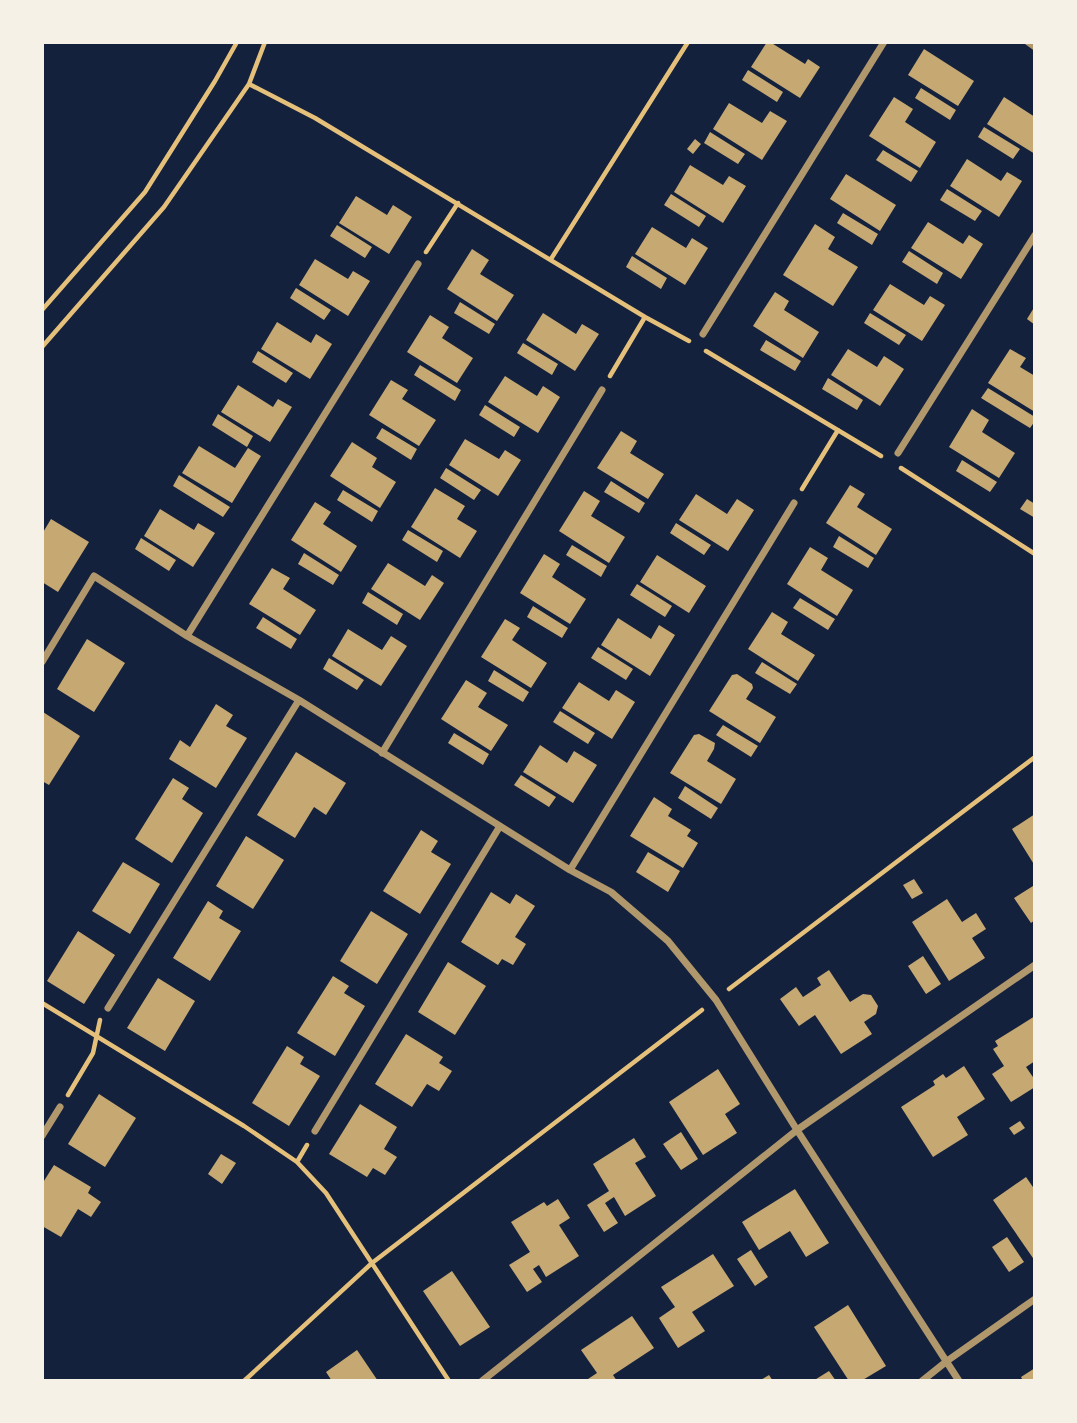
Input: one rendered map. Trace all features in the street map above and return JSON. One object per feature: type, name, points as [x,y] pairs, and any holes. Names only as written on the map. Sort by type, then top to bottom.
[{"type":"street","points":[[703,334],[884,42]]},
{"type":"street","points":[[1028,42],[1035,47]]},
{"type":"street","points":[[898,453],[1035,235]]},
{"type":"street","points":[[187,636],[418,264]]},
{"type":"street","points":[[382,753],[602,390]]},
{"type":"street","points":[[570,870],[794,503]]},
{"type":"street","points":[[42,662],[94,576],[187,636],[299,700],[570,870],[611,892],[668,941],[716,1000],[959,1381]]},
{"type":"street","points":[[108,1008],[299,700]]},
{"type":"street","points":[[315,1131],[500,826]]},
{"type":"street","points":[[482,1381],[797,1130],[1035,965]]},
{"type":"street","points":[[42,1136],[60,1107]]},
{"type":"street","points":[[922,1381],[1035,1299]]},
{"type":"path","points":[[42,310],[145,192],[237,42]]},
{"type":"path","points":[[42,347],[164,207],[249,84],[265,42]]},
{"type":"path","points":[[551,259],[688,42]]},
{"type":"path","points":[[249,84],[315,118],[838,430],[1035,554]]},
{"type":"path","points":[[418,264],[458,203]]},
{"type":"path","points":[[602,390],[645,317]]},
{"type":"path","points":[[794,503],[838,430]]},
{"type":"path","points":[[244,1381],[372,1263],[1035,757]]},
{"type":"path","points":[[42,1003],[244,1126],[297,1162],[326,1193],[449,1381]]},
{"type":"path","points":[[60,1107],[93,1053],[99,1022],[108,1008]]},
{"type":"building","points":[[767,42],[805,64],[808,59],[820,67],[800,98],[751,67]]},
{"type":"building","points":[[924,49],[974,81],[958,106],[908,75]]},
{"type":"building","points":[[748,70],[783,92],[777,102],[742,80]]},
{"type":"building","points":[[921,88],[956,110],[950,120],[915,98]]},
{"type":"building","points":[[894,97],[913,109],[905,122],[936,142],[920,168],[869,136]]},
{"type":"building","points":[[1004,97],[1035,117],[1035,154],[987,124]]},
{"type":"building","points":[[729,103],[762,123],[770,111],[787,121],[762,160],[713,129]]},
{"type":"building","points":[[984,127],[1020,149],[1013,159],[978,137]]},
{"type":"building","points":[[710,132],[745,154],[738,164],[704,143]]},
{"type":"building","points":[[695,139],[701,144],[693,154],[687,149]]},
{"type":"building","points":[[883,150],[918,171],[911,182],[876,160]]},
{"type":"building","points":[[967,159],[1001,181],[1007,172],[1022,181],[999,217],[950,186]]},
{"type":"building","points":[[690,165],[723,185],[729,176],[746,186],[723,223],[674,192]]},
{"type":"building","points":[[846,174],[896,205],[880,231],[830,199]]},
{"type":"building","points":[[947,189],[982,211],[975,221],[940,200]]},
{"type":"building","points":[[671,194],[706,216],[699,227],[664,205]]},
{"type":"building","points":[[356,196],[387,215],[393,205],[412,217],[389,254],[339,223]]},
{"type":"building","points":[[843,213],[878,234],[872,245],[837,223]]},
{"type":"building","points":[[928,222],[963,244],[969,235],[983,244],[961,279],[911,248]]},
{"type":"building","points":[[815,224],[835,237],[828,249],[858,267],[833,306],[783,275]]},
{"type":"building","points":[[337,225],[372,247],[365,258],[330,236]]},
{"type":"building","points":[[652,227],[686,248],[692,238],[708,248],[685,285],[635,254]]},
{"type":"building","points":[[472,249],[489,260],[480,274],[514,295],[497,321],[447,289]]},
{"type":"building","points":[[909,251],[943,273],[937,284],[902,262]]},
{"type":"building","points":[[632,256],[667,278],[661,289],[626,267]]},
{"type":"building","points":[[315,259],[348,279],[353,271],[370,281],[348,316],[299,285]]},
{"type":"building","points":[[890,284],[924,305],[930,296],[945,305],[922,341],[873,310]]},
{"type":"building","points":[[296,288],[331,310],[324,320],[290,298]]},
{"type":"building","points":[[775,292],[789,301],[784,310],[819,332],[803,358],[753,326]]},
{"type":"building","points":[[460,302],[495,324],[489,334],[454,313]]},
{"type":"building","points":[[1035,306],[1035,325],[1027,319]]},
{"type":"building","points":[[543,313],[576,334],[582,324],[599,334],[575,371],[526,340]]},
{"type":"building","points":[[870,313],[906,335],[899,345],[864,323]]},
{"type":"building","points":[[430,315],[449,327],[442,338],[473,358],[457,383],[407,352]]},
{"type":"building","points":[[277,322],[311,343],[316,334],[332,344],[310,379],[261,349]]},
{"type":"building","points":[[766,340],[801,361],[795,371],[760,350]]},
{"type":"building","points":[[523,343],[558,364],[552,375],[517,353]]},
{"type":"building","points":[[848,349],[877,367],[884,356],[904,369],[880,406],[831,375]]},
{"type":"building","points":[[1010,349],[1026,358],[1020,367],[1035,376],[1035,412],[988,383]]},
{"type":"building","points":[[258,351],[293,373],[286,383],[252,362]]},
{"type":"building","points":[[420,365],[461,390],[455,401],[414,375]]},
{"type":"building","points":[[505,376],[537,396],[543,386],[560,397],[538,433],[488,402]]},
{"type":"building","points":[[828,378],[863,400],[857,410],[822,389]]},
{"type":"building","points":[[391,380],[408,390],[402,399],[436,420],[419,446],[369,415]]},
{"type":"building","points":[[238,385],[273,407],[278,399],[292,407],[270,442],[221,412]]},
{"type":"building","points":[[988,388],[1035,417],[1030,428],[981,398]]},
{"type":"building","points":[[485,405],[520,427],[514,437],[479,415]]},
{"type":"building","points":[[972,409],[989,420],[982,432],[1015,453],[999,478],[949,447]]},
{"type":"building","points":[[218,414],[253,436],[247,447],[212,425]]},
{"type":"building","points":[[382,428],[417,449],[411,460],[376,438]]},
{"type":"building","points":[[621,431],[637,441],[630,453],[664,474],[648,499],[597,468]]},
{"type":"building","points":[[465,439],[499,459],[505,450],[521,460],[498,496],[449,465]]},
{"type":"building","points":[[352,442],[377,458],[372,467],[396,482],[380,508],[330,476]]},
{"type":"building","points":[[199,446],[235,468],[248,448],[261,456],[232,503],[182,473]]},
{"type":"building","points":[[962,460],[997,482],[990,492],[956,471]]},
{"type":"building","points":[[446,468],[481,490],[474,500],[440,478]]},
{"type":"building","points":[[179,475],[230,507],[223,517],[173,486]]},
{"type":"building","points":[[611,481],[645,503],[639,513],[604,492]]},
{"type":"building","points":[[850,485],[865,494],[857,507],[892,529],[876,555],[826,523]]},
{"type":"building","points":[[435,488],[465,506],[457,519],[477,531],[460,558],[411,527]]},
{"type":"building","points":[[343,490],[378,511],[372,522],[337,500]]},
{"type":"building","points":[[584,491],[600,501],[591,516],[625,537],[609,563],[559,531]]},
{"type":"building","points":[[696,494],[727,514],[737,499],[754,510],[728,551],[679,520]]},
{"type":"building","points":[[1027,499],[1035,504],[1035,518],[1020,509]]},
{"type":"building","points":[[315,502],[331,512],[323,524],[357,546],[341,572],[291,540]]},
{"type":"building","points":[[160,509],[194,530],[198,523],[215,533],[193,567],[144,536]]},
{"type":"building","points":[[51,519],[89,542],[58,592],[42,582],[42,534]]},
{"type":"building","points":[[676,523],[711,545],[704,555],[670,533]]},
{"type":"building","points":[[408,530],[443,551],[437,562],[402,540]]},
{"type":"building","points":[[839,536],[874,558],[868,568],[833,547]]},
{"type":"building","points":[[141,538],[176,560],[169,571],[135,549]]},
{"type":"building","points":[[572,545],[607,566],[601,577],[566,555]]},
{"type":"building","points":[[810,547],[828,558],[821,570],[853,590],[837,616],[787,584]]},
{"type":"building","points":[[304,553],[339,575],[333,585],[298,564]]},
{"type":"building","points":[[544,554],[560,564],[552,577],[586,599],[570,624],[520,593]]},
{"type":"building","points":[[657,555],[706,586],[689,613],[640,582]]},
{"type":"building","points":[[388,563],[425,586],[432,575],[444,583],[420,620],[371,589]]},
{"type":"building","points":[[272,568],[290,578],[283,589],[316,610],[300,635],[249,604]]},
{"type":"building","points":[[637,584],[672,606],[665,617],[630,595]]},
{"type":"building","points":[[368,592],[403,614],[397,625],[362,603]]},
{"type":"building","points":[[800,598],[835,619],[828,630],[793,608]]},
{"type":"building","points":[[533,606],[568,628],[562,638],[527,617]]},
{"type":"building","points":[[772,612],[788,622],[781,634],[815,655],[798,681],[748,649]]},
{"type":"building","points":[[263,617],[297,639],[291,649],[256,628]]},
{"type":"building","points":[[618,618],[651,639],[659,625],[675,635],[650,676],[601,645]]},
{"type":"building","points":[[505,619],[520,628],[512,640],[547,663],[531,688],[481,657]]},
{"type":"building","points":[[348,629],[382,650],[391,636],[407,646],[381,686],[332,656]]},
{"type":"building","points":[[87,639],[125,663],[94,712],[57,689]]},
{"type":"building","points":[[598,647],[633,669],[626,680],[591,658]]},
{"type":"building","points":[[329,658],[364,680],[357,690],[323,669]]},
{"type":"building","points":[[762,662],[797,684],[790,694],[755,673]]},
{"type":"building","points":[[494,670],[529,692],[523,702],[488,681]]},
{"type":"building","points":[[737,674],[752,684],[753,688],[746,699],[776,717],[760,743],[709,711],[732,675]]},
{"type":"building","points":[[466,680],[487,693],[478,707],[508,725],[491,751],[441,719]]},
{"type":"building","points":[[579,682],[609,701],[616,690],[635,702],[612,739],[562,708]]},
{"type":"building","points":[[216,704],[233,715],[226,726],[247,738],[216,788],[169,759],[180,740],[190,747]]},
{"type":"building","points":[[560,711],[595,733],[588,744],[553,722]]},
{"type":"building","points":[[43,712],[80,736],[49,785],[42,781]]},
{"type":"building","points":[[723,725],[758,746],[751,757],[716,735]]},
{"type":"building","points":[[454,733],[489,754],[483,765],[448,743]]},
{"type":"building","points":[[699,734],[715,743],[707,761],[736,779],[721,804],[670,773],[694,735]]},
{"type":"building","points":[[540,745],[567,763],[574,751],[597,765],[573,803],[523,772]]},
{"type":"building","points":[[296,752],[346,783],[326,815],[314,807],[295,838],[257,815]]},
{"type":"building","points":[[521,775],[556,797],[549,807],[514,785]]},
{"type":"building","points":[[173,778],[189,788],[182,799],[203,813],[172,863],[135,839]]},
{"type":"building","points":[[685,786],[718,808],[711,819],[678,798]]},
{"type":"building","points":[[654,797],[672,809],[668,816],[691,830],[687,836],[698,843],[683,868],[630,836]]},
{"type":"building","points":[[1035,814],[1035,866],[1012,829]]},
{"type":"building","points":[[421,830],[438,841],[431,852],[451,864],[420,914],[383,891]]},
{"type":"building","points":[[246,836],[284,860],[253,909],[216,886]]},
{"type":"building","points":[[648,852],[680,871],[668,892],[636,872]]},
{"type":"building","points":[[123,862],[160,884],[130,934],[92,911]]},
{"type":"building","points":[[914,879],[923,893],[912,899],[903,885]]},
{"type":"building","points":[[1033,886],[1035,920],[1031,923],[1014,898]]},
{"type":"building","points":[[491,892],[510,904],[516,894],[535,906],[515,937],[526,944],[513,965],[502,959],[498,965],[461,942]]},
{"type":"building","points":[[947,899],[962,922],[976,913],[986,929],[972,938],[985,958],[949,981],[912,922]]},
{"type":"building","points":[[208,901],[223,911],[219,918],[241,931],[210,981],[173,958]]},
{"type":"building","points":[[371,911],[408,934],[377,984],[340,961]]},
{"type":"building","points":[[78,931],[115,955],[84,1004],[47,981]]},
{"type":"building","points":[[923,956],[941,984],[926,994],[908,966]]},
{"type":"building","points":[[448,962],[486,986],[455,1035],[418,1012]]},
{"type":"building","points":[[829,970],[850,1002],[863,994],[871,995],[878,1006],[876,1014],[864,1022],[872,1034],[841,1054],[815,1015],[799,1026],[780,999],[796,987],[803,997],[821,985],[817,978]]},
{"type":"building","points":[[333,976],[349,986],[344,993],[365,1006],[335,1056],[297,1033]]},
{"type":"building","points":[[158,978],[195,1001],[165,1051],[127,1028]]},
{"type":"building","points":[[1035,1016],[1035,1061],[1026,1067],[1035,1080],[1035,1087],[1011,1102],[992,1074],[1004,1066],[993,1049],[998,1046],[995,1041]]},
{"type":"building","points":[[406,1034],[443,1057],[439,1063],[452,1071],[439,1091],[427,1084],[412,1107],[375,1084]]},
{"type":"building","points":[[287,1046],[304,1057],[300,1064],[320,1076],[289,1126],[252,1103]]},
{"type":"building","points":[[964,1066],[985,1099],[957,1117],[968,1135],[933,1157],[901,1107],[935,1085],[933,1081],[943,1074],[946,1078]]},
{"type":"building","points":[[718,1069],[740,1104],[725,1114],[737,1133],[703,1155],[669,1102]]},
{"type":"building","points":[[99,1094],[136,1118],[105,1167],[68,1144]]},
{"type":"building","points":[[360,1104],[397,1127],[384,1149],[397,1157],[385,1175],[373,1168],[367,1177],[329,1154]]},
{"type":"building","points":[[1020,1121],[1025,1128],[1014,1135],[1009,1128]]},
{"type":"building","points":[[681,1132],[698,1159],[681,1170],[663,1144]]},
{"type":"building","points":[[634,1138],[646,1157],[635,1163],[656,1196],[625,1216],[614,1197],[605,1203],[618,1223],[604,1232],[587,1205],[609,1191],[593,1164]]},
{"type":"building","points":[[221,1154],[236,1163],[222,1184],[208,1174]]},
{"type":"building","points":[[54,1165],[91,1187],[88,1193],[101,1202],[91,1217],[78,1209],[61,1237],[42,1226],[42,1184]]},
{"type":"building","points":[[1026,1177],[1035,1190],[1035,1261],[993,1200]]},
{"type":"building","points":[[795,1189],[829,1243],[806,1257],[790,1231],[759,1250],[742,1222]]},
{"type":"building","points":[[558,1199],[570,1218],[559,1225],[579,1256],[546,1277],[539,1265],[533,1269],[542,1282],[527,1292],[509,1265],[530,1252],[511,1222],[544,1202],[547,1206]]},
{"type":"building","points":[[1007,1237],[1024,1262],[1009,1272],[992,1247]]},
{"type":"building","points":[[751,1250],[768,1277],[755,1286],[737,1259]]},
{"type":"building","points":[[713,1254],[734,1286],[692,1312],[705,1331],[678,1348],[659,1318],[675,1307],[661,1287]]},
{"type":"building","points":[[452,1271],[490,1327],[460,1346],[423,1291]]},
{"type":"building","points":[[848,1305],[886,1366],[861,1381],[849,1381],[814,1327]]},
{"type":"building","points":[[632,1316],[654,1348],[613,1375],[617,1381],[585,1381],[597,1373],[581,1350]]},
{"type":"building","points":[[357,1350],[378,1381],[332,1381],[326,1372]]},
{"type":"building","points":[[1035,1368],[1035,1381],[1023,1381],[1021,1377]]},
{"type":"building","points":[[829,1371],[836,1381],[813,1381]]},
{"type":"building","points":[[769,1375],[773,1381],[759,1381]]}]
